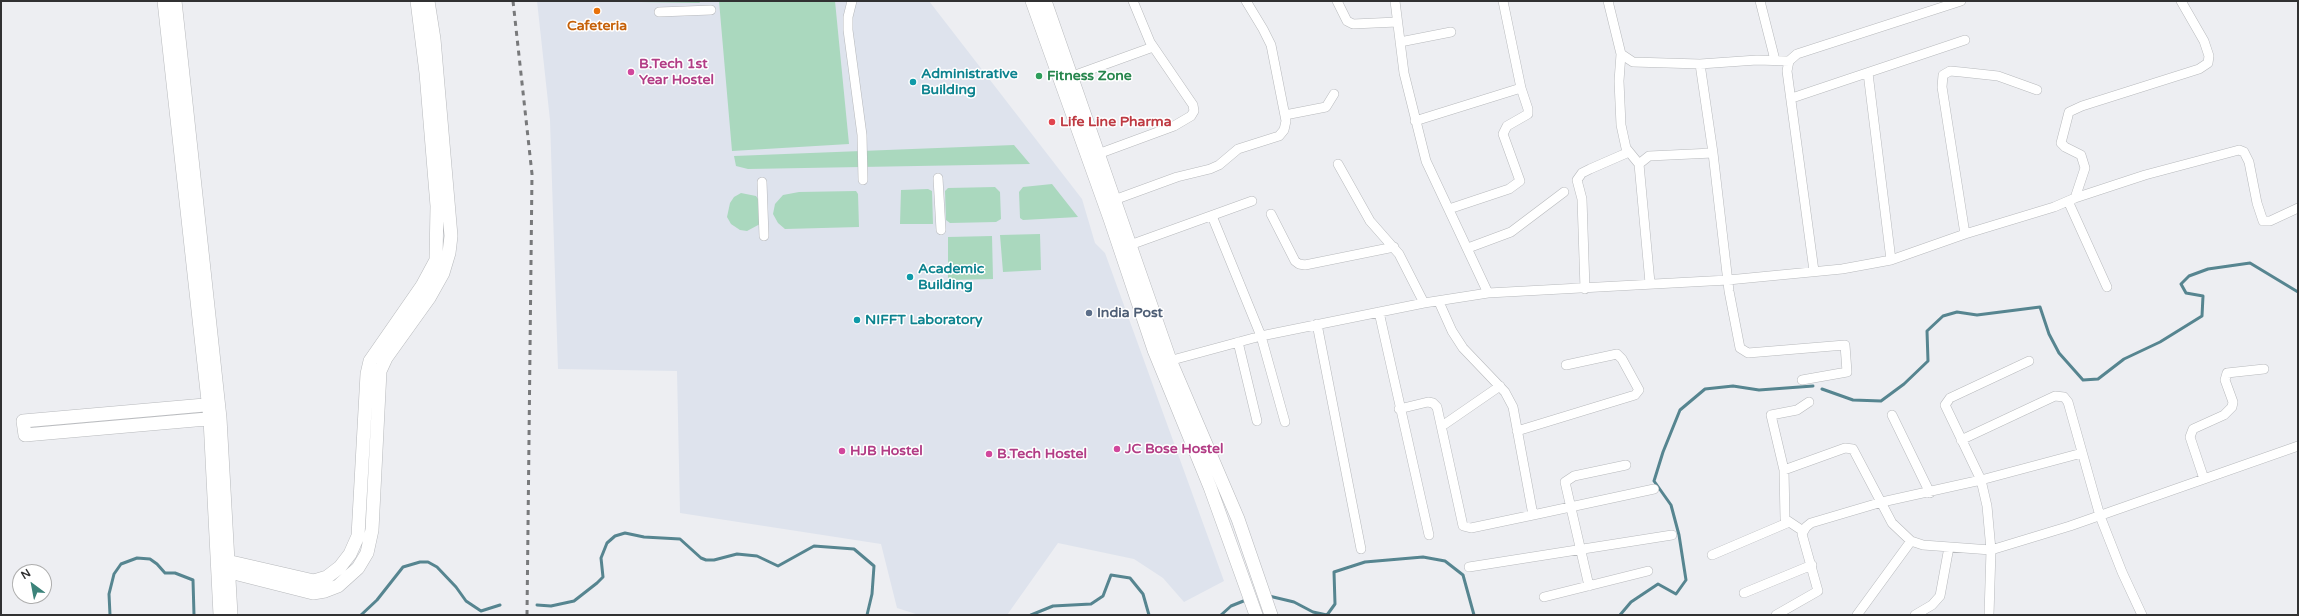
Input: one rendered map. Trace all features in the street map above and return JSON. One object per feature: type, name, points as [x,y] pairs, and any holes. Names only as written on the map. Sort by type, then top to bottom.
[{"type":"street","points":[[164,1],[214,404]]},
{"type":"street","points":[[175,1],[214,404],[226,613]]},
{"type":"street","points":[[223,565],[314,581],[326,577],[340,567],[350,554],[358,536],[367,374],[370,362],[422,286],[436,260],[437,206],[426,73],[417,1]]},
{"type":"street","points":[[223,565],[313,593],[325,592],[338,586],[358,568],[367,553],[372,530],[380,371],[386,358],[429,298],[443,273],[449,253],[451,236],[434,40],[428,1]]},
{"type":"street","points":[[852,1],[848,17],[848,30],[862,135],[863,180]]},
{"type":"street","points":[[1032,1],[1165,362],[1255,613]]},
{"type":"street","points":[[1045,1],[1070,77],[1130,245],[1165,362],[1238,519],[1269,609]]},
{"type":"street","points":[[1098,154],[1174,126],[1187,119],[1194,111],[1193,105],[1154,47],[1133,1]]},
{"type":"street","points":[[1114,200],[1177,178],[1210,169],[1245,146],[1279,136],[1284,130],[1285,115],[1271,45],[1246,1]]},
{"type":"street","points":[[1337,1],[1346,21],[1353,24],[1397,22]]},
{"type":"street","points":[[1395,1],[1400,42],[1415,121],[1429,171],[1468,248],[1488,294]]},
{"type":"street","points":[[1449,209],[1509,189],[1520,181],[1503,134],[1507,126],[1528,114],[1521,88],[1503,1]]},
{"type":"street","points":[[1608,1],[1621,54],[1619,103],[1621,125],[1629,152],[1639,164],[1650,284]]},
{"type":"street","points":[[1760,1],[1775,60]]},
{"type":"street","points":[[1814,271],[1792,98],[1787,71],[1789,61],[1797,54],[1961,1]]},
{"type":"street","points":[[2107,287],[2071,200],[2085,168],[2081,154],[2065,147],[2061,143],[2069,112],[2082,106],[2200,69],[2208,63],[2209,56],[2204,42],[2181,1]]},
{"type":"street","points":[[659,12],[711,10]]},
{"type":"street","points":[[1400,42],[1451,32]]},
{"type":"street","points":[[1792,98],[1965,40]]},
{"type":"street","points":[[1070,77],[1154,47]]},
{"type":"street","points":[[1621,54],[1633,62],[1700,64],[1775,60],[1789,61]]},
{"type":"street","points":[[1700,64],[1713,153],[1728,280],[1738,344],[1743,351],[1748,353],[1845,345],[1847,372],[1802,380]]},
{"type":"street","points":[[1965,234],[1942,87],[1943,75],[1956,72],[1998,76],[2037,90]]},
{"type":"street","points":[[1868,73],[1891,260]]},
{"type":"street","points":[[1415,121],[1521,88]]},
{"type":"street","points":[[1285,115],[1326,107],[1334,94]]},
{"type":"street","points":[[1165,362],[1261,336],[1317,324],[1424,303],[1488,294],[1728,280],[1842,269],[1891,260],[2145,175],[2239,150],[2244,152],[2249,162],[2257,203],[2263,220],[2270,221],[2298,208]]},
{"type":"street","points":[[1585,289],[1582,198],[1577,180],[1586,171],[1629,152]]},
{"type":"street","points":[[1639,164],[1649,156],[1713,153]]},
{"type":"street","points":[[1338,164],[1370,221],[1382,238],[1394,247],[1424,303]]},
{"type":"street","points":[[938,178],[940,230]]},
{"type":"street","points":[[762,182],[764,236]]},
{"type":"street","points":[[1468,248],[1511,232],[1564,192]]},
{"type":"street","points":[[1130,245],[1252,201]]},
{"type":"street","points":[[1271,214],[1295,261],[1299,264],[1394,247]]},
{"type":"street","points":[[1212,216],[1261,336],[1285,422]]},
{"type":"street","points":[[1438,302],[1452,331],[1463,348],[1500,386],[1513,407],[1533,515]]},
{"type":"street","points":[[1379,312],[1399,409],[1428,535]]},
{"type":"street","points":[[1317,324],[1361,550]]},
{"type":"street","points":[[1238,342],[1257,421]]},
{"type":"street","points":[[1517,431],[1635,395],[1639,390],[1622,359],[1617,354],[1566,365]]},
{"type":"street","points":[[1989,615],[1991,550],[1987,506],[1981,480],[1948,411],[1946,401],[2029,361]]},
{"type":"street","points":[[2204,479],[2190,438],[2193,429],[2224,415],[2232,407],[2233,402],[2225,380],[2227,373],[2264,369]]},
{"type":"street","points":[[1442,426],[1500,386]]},
{"type":"street","points":[[1961,440],[2060,395],[2068,402],[2100,516],[2122,572],[2142,615]]},
{"type":"street","points":[[1399,409],[1428,402],[1434,403],[1437,407],[1463,526],[1471,528],[1654,489]]},
{"type":"street","points":[[1776,615],[1816,594],[1817,584],[1802,531],[1787,523],[1784,515],[1784,470],[1771,415],[1797,410],[1809,402]]},
{"type":"street","points":[[214,404],[23,420],[25,435],[215,418]]},
{"type":"street","points":[[1892,415],[1930,492]]},
{"type":"street","points":[[1784,470],[1845,448],[1852,449],[1892,523],[1911,541],[1923,545],[1991,550],[2100,516],[2298,446]]},
{"type":"street","points":[[1802,531],[1810,523],[1882,502],[1981,480],[2082,453]]},
{"type":"street","points":[[1589,586],[1565,485],[1568,479],[1626,465]]},
{"type":"street","points":[[1712,555],[1787,523]]},
{"type":"street","points":[[1469,567],[1536,555],[1580,551],[1672,535]]},
{"type":"street","points":[[1857,615],[1911,541]]},
{"type":"street","points":[[1915,615],[1932,605],[1940,596],[1949,547]]},
{"type":"street","points":[[1744,593],[1812,565]]},
{"type":"street","points":[[1544,597],[1648,571]]},
{"type":"shaded area","points":[[537,1],[929,1],[1082,199],[1095,243],[1105,253],[1224,581],[1184,602],[1163,578],[1134,559],[1058,543],[1007,615],[919,615],[897,608],[881,544],[680,513],[677,371],[558,369],[550,120]]},
{"type":"green space","points":[[640,1],[699,1],[700,3],[641,2]]},
{"type":"green space","points":[[719,1],[835,1],[849,144],[732,151]]},
{"type":"green space","points":[[1014,145],[1030,164],[748,169],[736,166],[734,156]]},
{"type":"green space","points":[[1052,184],[1078,217],[1023,220],[1020,218],[1019,192],[1023,187]]},
{"type":"green space","points":[[995,187],[1000,192],[1001,219],[996,222],[950,223],[946,220],[945,191],[948,188]]},
{"type":"green space","points":[[928,189],[932,191],[933,224],[900,224],[901,190]]},
{"type":"green space","points":[[856,191],[858,194],[859,227],[785,229],[778,223],[773,214],[775,204],[783,195],[799,192]]},
{"type":"green space","points":[[741,193],[756,196],[760,202],[760,224],[747,231],[740,230],[731,224],[727,217],[730,203],[734,197]]},
{"type":"green space","points":[[1040,234],[1041,270],[1003,272],[1000,235]]},
{"type":"green space","points":[[992,236],[993,279],[948,280],[948,237]]},
{"type":"waterway","points":[[1822,389],[1853,400],[1881,401],[1904,384],[1928,361],[1927,331],[1943,316],[1957,312],[1977,315],[2040,307],[2049,334],[2059,353],[2083,380],[2098,379],[2124,359],[2160,342],[2202,316],[2203,296],[2186,293],[2181,284],[2189,276],[2208,269],[2250,263],[2298,292]]},
{"type":"waterway","points":[[1620,615],[1631,602],[1658,584],[1676,594],[1686,580],[1679,535],[1671,505],[1654,481],[1663,452],[1680,410],[1705,389],[1733,386],[1759,390],[1813,386]]},
{"type":"waterway","points":[[537,605],[551,606],[574,601],[597,583],[603,577],[601,558],[607,543],[615,536],[625,533],[644,537],[680,539],[701,558],[706,560],[714,560],[737,554],[757,556],[778,566],[814,546],[854,549],[874,566],[872,594],[867,615]]},
{"type":"waterway","points":[[1269,596],[1294,602],[1313,612],[1327,615],[1335,604],[1334,572],[1365,562],[1423,557],[1445,561],[1463,575],[1474,615]]},
{"type":"waterway","points":[[110,615],[109,594],[114,574],[121,564],[137,558],[150,559],[165,573],[175,573],[193,580],[194,615]]},
{"type":"waterway","points":[[361,615],[377,600],[403,567],[420,562],[428,562],[437,567],[456,587],[466,601],[481,611],[500,605]]},
{"type":"waterway","points":[[1031,615],[1053,606],[1091,604],[1103,596],[1111,575],[1130,578],[1143,594],[1149,615]]},
{"type":"waterway","points":[[1221,615],[1231,606],[1246,600]]},
{"type":"railway","points":[[513,1],[532,174],[527,615]]},
{"type":"place","name":"Cafeteria","points":[[597,11]]},
{"type":"place","name":"B.Tech 1st Year Hostel","points":[[631,72]]},
{"type":"place","name":"Fitness Zone","points":[[1039,76]]},
{"type":"place","name":"Administrative Building","points":[[913,82]]},
{"type":"place","name":"Life Line Pharma","points":[[1052,122]]},
{"type":"place","name":"Academic Building","points":[[910,277]]},
{"type":"place","name":"India Post","points":[[1089,313]]},
{"type":"place","name":"NIFFT Laboratory","points":[[857,320]]},
{"type":"place","name":"JC Bose Hostel","points":[[1117,449]]},
{"type":"place","name":"HJB Hostel","points":[[842,451]]},
{"type":"place","name":"B.Tech Hostel","points":[[989,454]]}]
